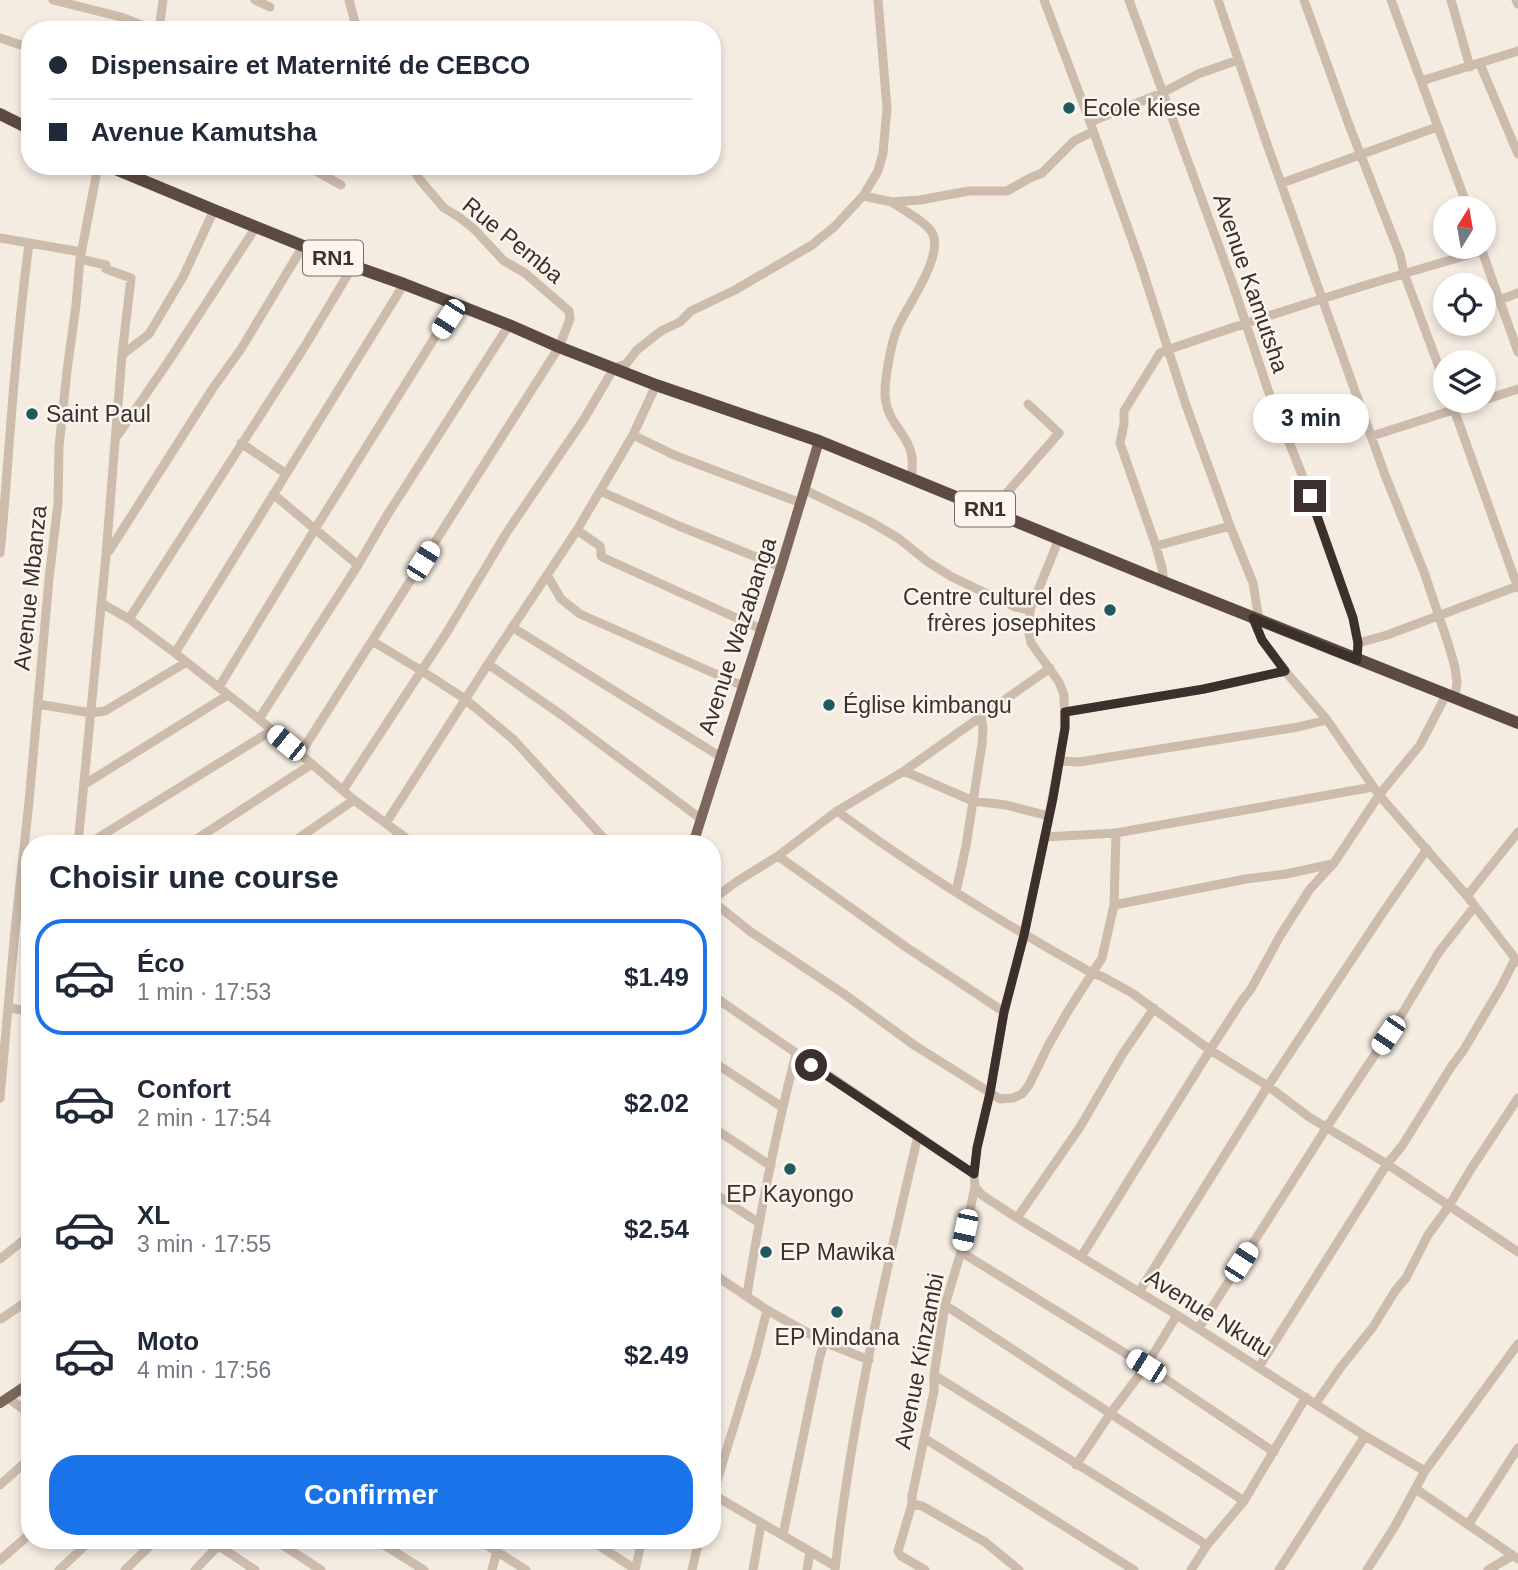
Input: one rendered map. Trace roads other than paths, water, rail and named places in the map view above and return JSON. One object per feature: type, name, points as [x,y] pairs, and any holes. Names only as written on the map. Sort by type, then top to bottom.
[{"type":"highway","points":[[0,114],[21,124]]},
{"type":"highway","name":"RN1","points":[[144,175],[214,210],[353,266],[509,325],[656,385],[819,441],[1518,723]]},
{"type":"main road","name":"Avenue Wazabanga","points":[[696,835],[819,441]]},
{"type":"main road","points":[[4,1400],[21,1389]]},
{"type":"street","points":[[52,0],[131,21]]},
{"type":"street","points":[[160,21],[163,0]]},
{"type":"street","points":[[255,0],[270,7]]},
{"type":"street","points":[[349,0],[355,21]]},
{"type":"street","points":[[343,790],[422,671],[507,532],[584,419],[614,368],[626,364],[637,350],[661,331],[680,323],[691,311],[735,290],[812,245],[834,227],[863,196],[878,170],[883,153],[887,108],[878,0]]},
{"type":"street","points":[[1044,0],[1140,262],[1167,350],[1230,526],[1253,583],[1256,619],[1262,640],[1327,720],[1376,791],[1467,896],[1516,961],[1463,1051],[1402,1146],[1387,1164],[1259,1367]]},
{"type":"street","name":"Avenue Kamutsha","points":[[1129,0],[1268,390],[1301,472],[1353,618],[1358,643],[1357,660]]},
{"type":"street","points":[[1081,1257],[1251,989],[1304,898],[1334,863],[1376,791],[1420,746],[1457,681],[1455,667],[1424,572],[1322,298],[1218,0]]},
{"type":"street","points":[[1304,0],[1433,350]]},
{"type":"street","points":[[1391,0],[1463,196]]},
{"type":"street","points":[[1451,0],[1470,67]]},
{"type":"street","points":[[0,38],[21,45]]},
{"type":"street","points":[[1421,81],[1518,51]]},
{"type":"street","points":[[863,196],[892,202],[969,191],[1007,191],[1042,173],[1073,141],[1091,127],[1198,74],[1238,60]]},
{"type":"street","points":[[1480,64],[1518,154]]},
{"type":"street","points":[[1282,183],[1437,127]]},
{"type":"street","name":"Avenue Mbanza","points":[[26,835],[58,503],[59,447],[67,371],[80,255],[96,175]]},
{"type":"street","points":[[323,175],[341,185]]},
{"type":"street","name":"Rue Pemba","points":[[417,175],[444,208],[474,229],[504,261],[525,273],[569,311],[570,319],[559,347]]},
{"type":"street","points":[[892,202],[931,231],[936,244],[928,271],[895,332],[885,392],[890,418],[912,456],[912,479]]},
{"type":"street","points":[[122,355],[149,334],[183,277],[214,210]]},
{"type":"street","points":[[117,436],[256,227]]},
{"type":"street","points":[[0,239],[80,255],[131,278],[79,835]]},
{"type":"street","points":[[0,552],[29,244]]},
{"type":"street","points":[[106,555],[241,349],[303,246]]},
{"type":"street","points":[[1164,582],[1163,568],[1120,443],[1124,411],[1160,354],[1322,298],[1449,259]]},
{"type":"street","points":[[1485,259],[1518,352]]},
{"type":"street","points":[[129,619],[305,346],[353,266]]},
{"type":"street","points":[[175,653],[404,284]]},
{"type":"street","points":[[1499,300],[1518,293]]},
{"type":"street","points":[[219,687],[455,305]]},
{"type":"street","points":[[259,719],[509,325]]},
{"type":"street","points":[[300,754],[559,347]]},
{"type":"street","points":[[386,824],[577,530],[633,435],[656,385]]},
{"type":"street","points":[[1496,396],[1518,389]]},
{"type":"street","points":[[991,511],[1059,433],[1028,404]]},
{"type":"street","points":[[1372,436],[1433,413]]},
{"type":"street","points":[[1358,643],[1518,587],[1456,413]]},
{"type":"street","points":[[633,435],[674,455],[801,503]]},
{"type":"street","points":[[241,443],[285,473]]},
{"type":"street","points":[[805,490],[898,538],[952,577],[1015,607],[1030,610]]},
{"type":"street","points":[[600,491],[781,567]]},
{"type":"street","points":[[273,494],[358,565]]},
{"type":"street","points":[[1156,546],[1230,526]]},
{"type":"street","points":[[577,530],[600,547],[601,556],[604,558],[761,629]]},
{"type":"street","name":"Avenue Kinzambi","points":[[925,1570],[901,1556],[898,1551],[912,1504],[934,1391],[945,1305],[961,1252],[975,1187],[977,1148],[1004,1012],[1045,837],[1065,728],[1064,695],[1059,682],[1031,643],[1029,633],[1030,610],[1059,539]]},
{"type":"street","points":[[547,575],[561,599],[580,614],[743,686]]},
{"type":"street","points":[[101,603],[129,619],[175,653],[259,719],[354,800],[401,834]]},
{"type":"street","points":[[512,627],[721,757]]},
{"type":"street","points":[[372,641],[465,699],[514,740],[601,835]]},
{"type":"street","points":[[38,704],[91,713],[105,711],[185,663]]},
{"type":"street","points":[[488,664],[701,819]]},
{"type":"street","points":[[721,894],[778,856],[836,811],[904,771],[1049,668]]},
{"type":"street","points":[[1065,712],[1204,689],[1285,671]]},
{"type":"street","points":[[85,784],[228,695]]},
{"type":"street","points":[[956,892],[982,744],[981,716]]},
{"type":"street","points":[[1060,761],[1079,762],[1327,720]]},
{"type":"street","points":[[103,835],[271,731]]},
{"type":"street","points":[[203,835],[312,764]]},
{"type":"street","points":[[904,771],[973,801],[1006,805],[1049,816]]},
{"type":"street","points":[[1045,837],[1115,833],[1376,791]]},
{"type":"street","points":[[303,835],[354,800]]},
{"type":"street","points":[[836,811],[888,849],[1024,935],[1132,993],[1309,1117],[1387,1164],[1518,1252]]},
{"type":"street","points":[[1467,896],[1518,832]]},
{"type":"street","points":[[721,908],[751,932],[914,1045],[1000,1099],[1013,1098],[1022,1094],[1029,1085],[1068,1011],[1102,958],[1114,905],[1115,833]]},
{"type":"street","points":[[1139,1292],[1268,1086],[1427,849]]},
{"type":"street","points":[[778,856],[906,947],[1004,1012]]},
{"type":"street","points":[[1114,905],[1334,863]]},
{"type":"street","name":"Avenue Mbanza","points":[[0,1098],[21,882]]},
{"type":"street","points":[[1199,1328],[1440,952],[1475,906]]},
{"type":"street","points":[[721,1001],[974,1174]]},
{"type":"street","points":[[9,1008],[21,1010]]},
{"type":"street","points":[[1017,1218],[1080,1127],[1122,1055],[1154,1008]]},
{"type":"street","points":[[747,1295],[782,1107],[796,1054]]},
{"type":"street","points":[[721,1067],[782,1107]]},
{"type":"street","points":[[1316,1404],[1406,1278],[1428,1235],[1518,1098]]},
{"type":"street","points":[[721,1133],[771,1166]]},
{"type":"street","points":[[721,1499],[835,1568],[848,1465],[886,1268],[918,1136]]},
{"type":"street","name":"Avenue Nkutu","points":[[975,1187],[982,1195],[1017,1218],[1177,1314],[1365,1436],[1425,1471]]},
{"type":"street","points":[[721,1198],[759,1223]]},
{"type":"street","points":[[0,1259],[21,1242]]},
{"type":"street","points":[[961,1252],[1146,1366],[1273,1452]]},
{"type":"street","points":[[721,1279],[767,1310],[824,1342],[869,1360]]},
{"type":"street","points":[[1,1319],[21,1305]]},
{"type":"street","points":[[945,1305],[1244,1501]]},
{"type":"street","points":[[721,1468],[767,1310]]},
{"type":"street","points":[[1076,1465],[1146,1366],[1177,1314]]},
{"type":"street","points":[[783,1535],[818,1360],[824,1342]]},
{"type":"street","points":[[1367,1570],[1425,1471],[1518,1343]]},
{"type":"street","points":[[934,1375],[1207,1545]]},
{"type":"street","points":[[1191,1570],[1207,1545],[1244,1501],[1306,1397]]},
{"type":"street","points":[[4,1400],[21,1409]]},
{"type":"street","points":[[1279,1570],[1365,1436]]},
{"type":"street","points":[[924,1438],[1135,1570]]},
{"type":"street","points":[[1468,1525],[1518,1448]]},
{"type":"street","points":[[0,1485],[21,1466]]},
{"type":"street","points":[[1416,1489],[1516,1558]]},
{"type":"street","points":[[912,1504],[922,1506],[985,1542],[1019,1570]]},
{"type":"street","points":[[753,1570],[761,1524]]},
{"type":"street","points":[[0,1560],[21,1542]]},
{"type":"street","points":[[58,1570],[81,1549]]},
{"type":"street","points":[[125,1570],[147,1549]]},
{"type":"street","points":[[195,1570],[215,1549]]},
{"type":"street","points":[[223,1549],[255,1570]]},
{"type":"street","points":[[289,1549],[321,1570]]},
{"type":"street","points":[[390,1549],[424,1570]]},
{"type":"street","points":[[492,1549],[526,1570]]},
{"type":"street","points":[[492,1570],[498,1549]]},
{"type":"street","points":[[604,1549],[635,1569],[640,1549]]},
{"type":"street","points":[[692,1570],[697,1549]]},
{"type":"street","points":[[807,1570],[810,1552]]},
{"type":"street","points":[[1488,1570],[1516,1558]]},
{"type":"place","name":"Ecole kiese","points":[[1069,108]]},
{"type":"place","name":"Saint Paul","points":[[32,414]]},
{"type":"place","name":"Centre culturel des frères josephites","points":[[1110,610]]},
{"type":"place","name":"Église kimbangu","points":[[829,705]]},
{"type":"place","name":"EP Kayongo","points":[[790,1169]]},
{"type":"place","name":"EP Mawika","points":[[766,1252]]},
{"type":"place","name":"EP Mindana","points":[[837,1312]]}]
